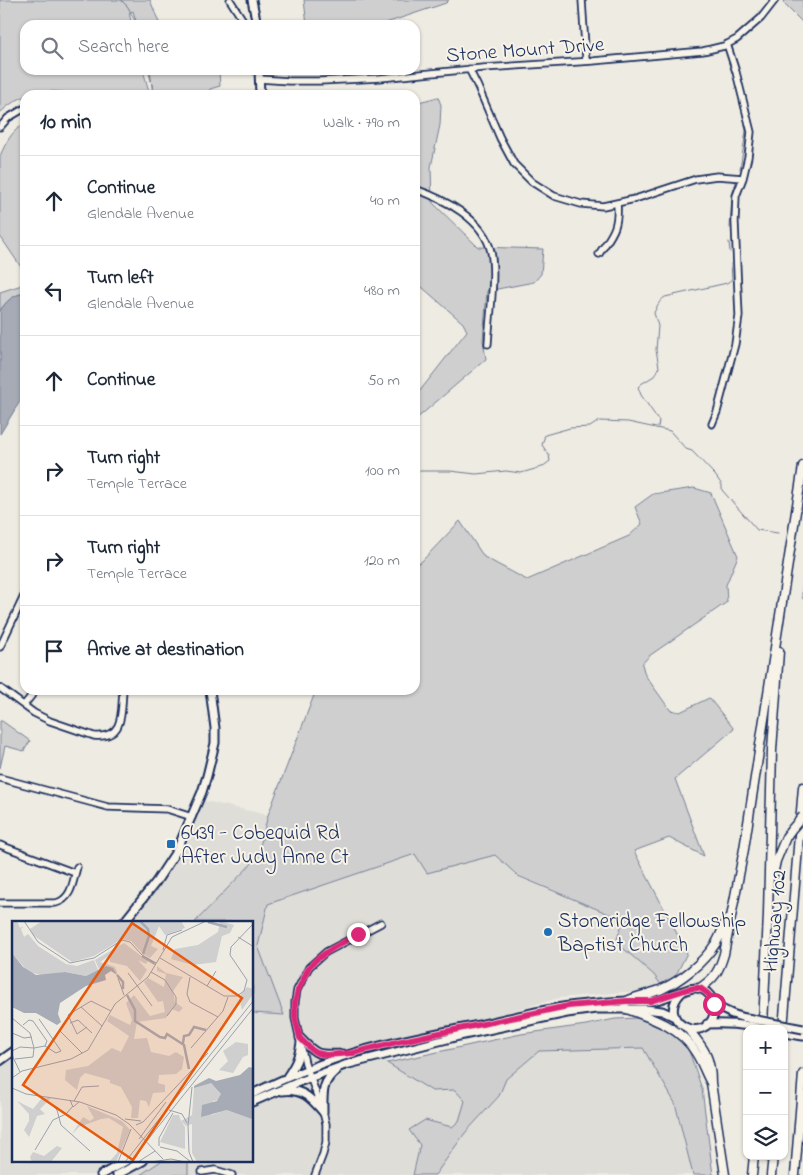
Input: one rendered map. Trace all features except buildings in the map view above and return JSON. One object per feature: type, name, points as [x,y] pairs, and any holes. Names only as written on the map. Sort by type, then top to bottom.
[{"type":"highway","points":[[700,988],[716,975],[720,967],[732,913],[744,849],[803,466]]},
{"type":"highway","points":[[763,1025],[772,750],[783,591]]},
{"type":"highway","name":"Highway 102","points":[[783,1025],[803,787]]},
{"type":"highway","points":[[768,914],[774,867],[786,837],[803,816]]},
{"type":"highway","points":[[625,1004],[638,996],[662,989],[678,981],[694,969],[716,942],[732,913]]},
{"type":"highway","points":[[625,1004],[668,1026],[686,1039],[696,1052],[711,1083]]},
{"type":"highway","points":[[688,1029],[708,1056],[725,1175]]},
{"type":"highway","points":[[795,1175],[803,1074]]},
{"type":"highway","points":[[752,1175],[754,1160]]},
{"type":"highway","points":[[755,1160],[757,1175]]},
{"type":"highway","points":[[771,1175],[773,1160]]},
{"type":"main road","points":[[252,0],[256,20]]},
{"type":"main road","points":[[260,75],[260,90]]},
{"type":"main road","points":[[125,921],[156,882],[174,854],[192,817],[207,776],[215,743],[211,695]]},
{"type":"main road","points":[[254,1101],[345,1065],[460,1036],[566,1013],[651,1001],[688,989],[700,988],[712,998],[714,1004],[713,1018],[704,1027],[688,1029],[678,1022],[673,1010],[677,997],[682,992]]},
{"type":"main road","points":[[254,1093],[307,1069],[353,1053],[568,1006],[625,1004],[662,1011],[675,1016]]},
{"type":"main road","points":[[714,1004],[724,1011],[755,1025]]},
{"type":"main road","points":[[707,1024],[751,1023],[803,1030]]},
{"type":"main road","points":[[788,1034],[803,1036]]},
{"type":"main road","points":[[301,1040],[317,1053],[326,1055],[353,1053]]},
{"type":"main road","points":[[286,1078],[299,1056],[301,1040]]},
{"type":"main road","points":[[0,1061],[12,1052]]},
{"type":"main road","points":[[323,1112],[324,1085],[330,1076],[345,1065]]},
{"type":"main road","points":[[273,1094],[294,1090],[303,1093],[313,1100],[323,1112]]},
{"type":"main road","points":[[101,1175],[124,1162]]},
{"type":"main road","points":[[117,1175],[141,1162]]},
{"type":"street","points":[[230,0],[243,20]]},
{"type":"street","points":[[582,0],[586,61]]},
{"type":"street","name":"Stone Mount Drive","points":[[420,74],[703,51],[724,46],[736,39],[761,18],[775,0]]},
{"type":"street","points":[[712,424],[717,412],[734,344],[739,316],[735,222],[736,196],[748,157],[750,132],[736,72],[727,44]]},
{"type":"street","points":[[469,69],[500,138],[514,164],[532,182],[554,196],[581,204],[603,206],[635,199],[696,178],[717,176],[742,178]]},
{"type":"street","name":"Stone Mount Drive","points":[[260,79],[320,81],[410,75]]},
{"type":"street","points":[[0,127],[8,118],[20,111]]},
{"type":"street","points":[[420,191],[444,202],[471,218],[485,237],[491,252],[493,276],[488,344]]},
{"type":"street","points":[[598,254],[616,225],[617,203]]},
{"type":"street","points":[[0,647],[20,605]]},
{"type":"street","points":[[0,688],[34,713],[50,721],[101,737],[115,731],[119,725],[123,695]]},
{"type":"street","points":[[24,705],[32,695]]},
{"type":"street","points":[[0,778],[108,807],[167,809],[192,817]]},
{"type":"street","points":[[0,845],[76,870],[67,896],[59,902],[0,903]]},
{"type":"street","points":[[315,1175],[324,1154],[326,1124],[307,1069],[295,1018],[295,1002],[309,967],[326,952],[381,923]]},
{"type":"street","points":[[202,1172],[215,1170],[232,1175]]},
{"type":"shaded area","points":[[0,0],[150,0],[158,20],[136,20],[133,11],[129,13],[131,20],[20,20],[20,75],[144,75],[149,90],[20,90],[20,99],[0,113]]},
{"type":"shaded area","points":[[304,0],[449,0],[446,3],[395,20],[306,20]]},
{"type":"shaded area","points":[[784,0],[803,0],[803,23],[783,3]]},
{"type":"shaded area","points":[[149,75],[219,75],[220,86],[210,90],[154,90]]},
{"type":"shaded area","points":[[438,97],[441,105],[440,125],[431,167],[432,202],[478,247],[543,249],[541,274],[534,282],[487,291],[483,340],[486,359],[420,416],[420,391],[467,331],[463,323],[420,285],[420,102]]},
{"type":"shaded area","points":[[20,127],[20,266],[0,236],[0,156],[16,130]]},
{"type":"shaded area","points":[[20,286],[20,294],[10,299],[0,311],[0,292]]},
{"type":"shaded area","points":[[20,294],[20,401],[0,434],[0,311],[10,299]]},
{"type":"shaded area","points":[[694,488],[711,493],[738,556],[726,585],[727,602],[649,656],[642,664],[645,675],[670,710],[680,712],[709,698],[734,729],[675,779],[704,856],[669,838],[634,851],[687,953],[667,993],[654,975],[616,942],[622,924],[616,917],[518,876],[495,855],[427,873],[415,854],[268,904],[258,946],[284,1015],[254,1013],[254,921],[196,921],[257,858],[268,815],[314,695],[420,695],[420,562],[460,521],[484,557],[527,580],[629,536],[642,524],[635,507],[653,494]]},
{"type":"shaded area","points":[[0,721],[30,741],[24,751],[5,746],[0,768]]},
{"type":"shaded area","points":[[196,799],[268,815],[257,858],[196,921],[126,921],[158,878]]},
{"type":"shaded area","points":[[415,854],[486,857],[495,855],[518,877],[616,917],[622,924],[616,942],[654,975],[667,993],[625,992],[559,998],[389,1044],[387,1063],[432,1091],[455,1090],[465,1101],[459,1121],[452,1127],[425,1120],[409,1130],[420,1145],[413,1175],[188,1175],[188,1162],[254,1162],[254,1013],[284,1015],[258,946],[268,904]]},
{"type":"shaded area","points":[[639,1018],[685,1039],[702,1089],[713,1175],[693,1175],[675,1103],[643,1048],[539,1051],[506,1079],[499,1096],[465,1133],[435,1175],[413,1175],[420,1145],[409,1130],[425,1120],[452,1127],[459,1121],[465,1101],[455,1090],[432,1091],[387,1063],[521,1034],[615,1019]]},
{"type":"shaded area","points":[[643,1048],[675,1103],[693,1175],[435,1175],[465,1133],[499,1096],[506,1079],[539,1051]]},
{"type":"shaded area","points":[[12,1055],[12,1162],[160,1162],[140,1175],[0,1175],[0,1063]]},
{"type":"shaded area","points":[[160,1162],[188,1162],[188,1175],[140,1175]]},
{"type":"waterway","points":[[121,0],[128,7],[134,20]]},
{"type":"waterway","points":[[730,61],[744,120]]},
{"type":"waterway","points":[[151,75],[152,90]]},
{"type":"waterway","points":[[740,169],[746,131],[745,125]]},
{"type":"waterway","points":[[730,228],[732,195],[736,182]]},
{"type":"waterway","points":[[729,242],[730,252]]},
{"type":"waterway","points":[[658,427],[659,421],[641,395],[638,387],[654,376],[659,367],[656,350],[658,326],[654,313],[656,308],[665,297],[727,283],[732,279],[731,264]]},
{"type":"waterway","points":[[420,471],[450,471],[476,474],[506,471],[521,473],[542,467],[550,461],[549,455],[542,445],[545,435],[570,428],[590,427],[599,421],[628,422],[670,431],[686,449],[692,451],[715,475],[722,485],[722,490],[757,530],[778,533]]},
{"type":"waterway","points":[[803,565],[803,599]]},
{"type":"place","name":"6439 - Cobequid Rd After Judy Anne Ct","points":[[171,844]]},
{"type":"place","name":"Stoneridge Fellowship Baptist Church","points":[[548,932]]},
{"type":"route","points":[[358,934],[317,959],[309,967],[298,990],[295,1002],[295,1018],[300,1038],[317,1053],[326,1055],[353,1053],[568,1006],[651,1001],[695,988],[700,988],[707,993],[712,998],[714,1004]]}]
